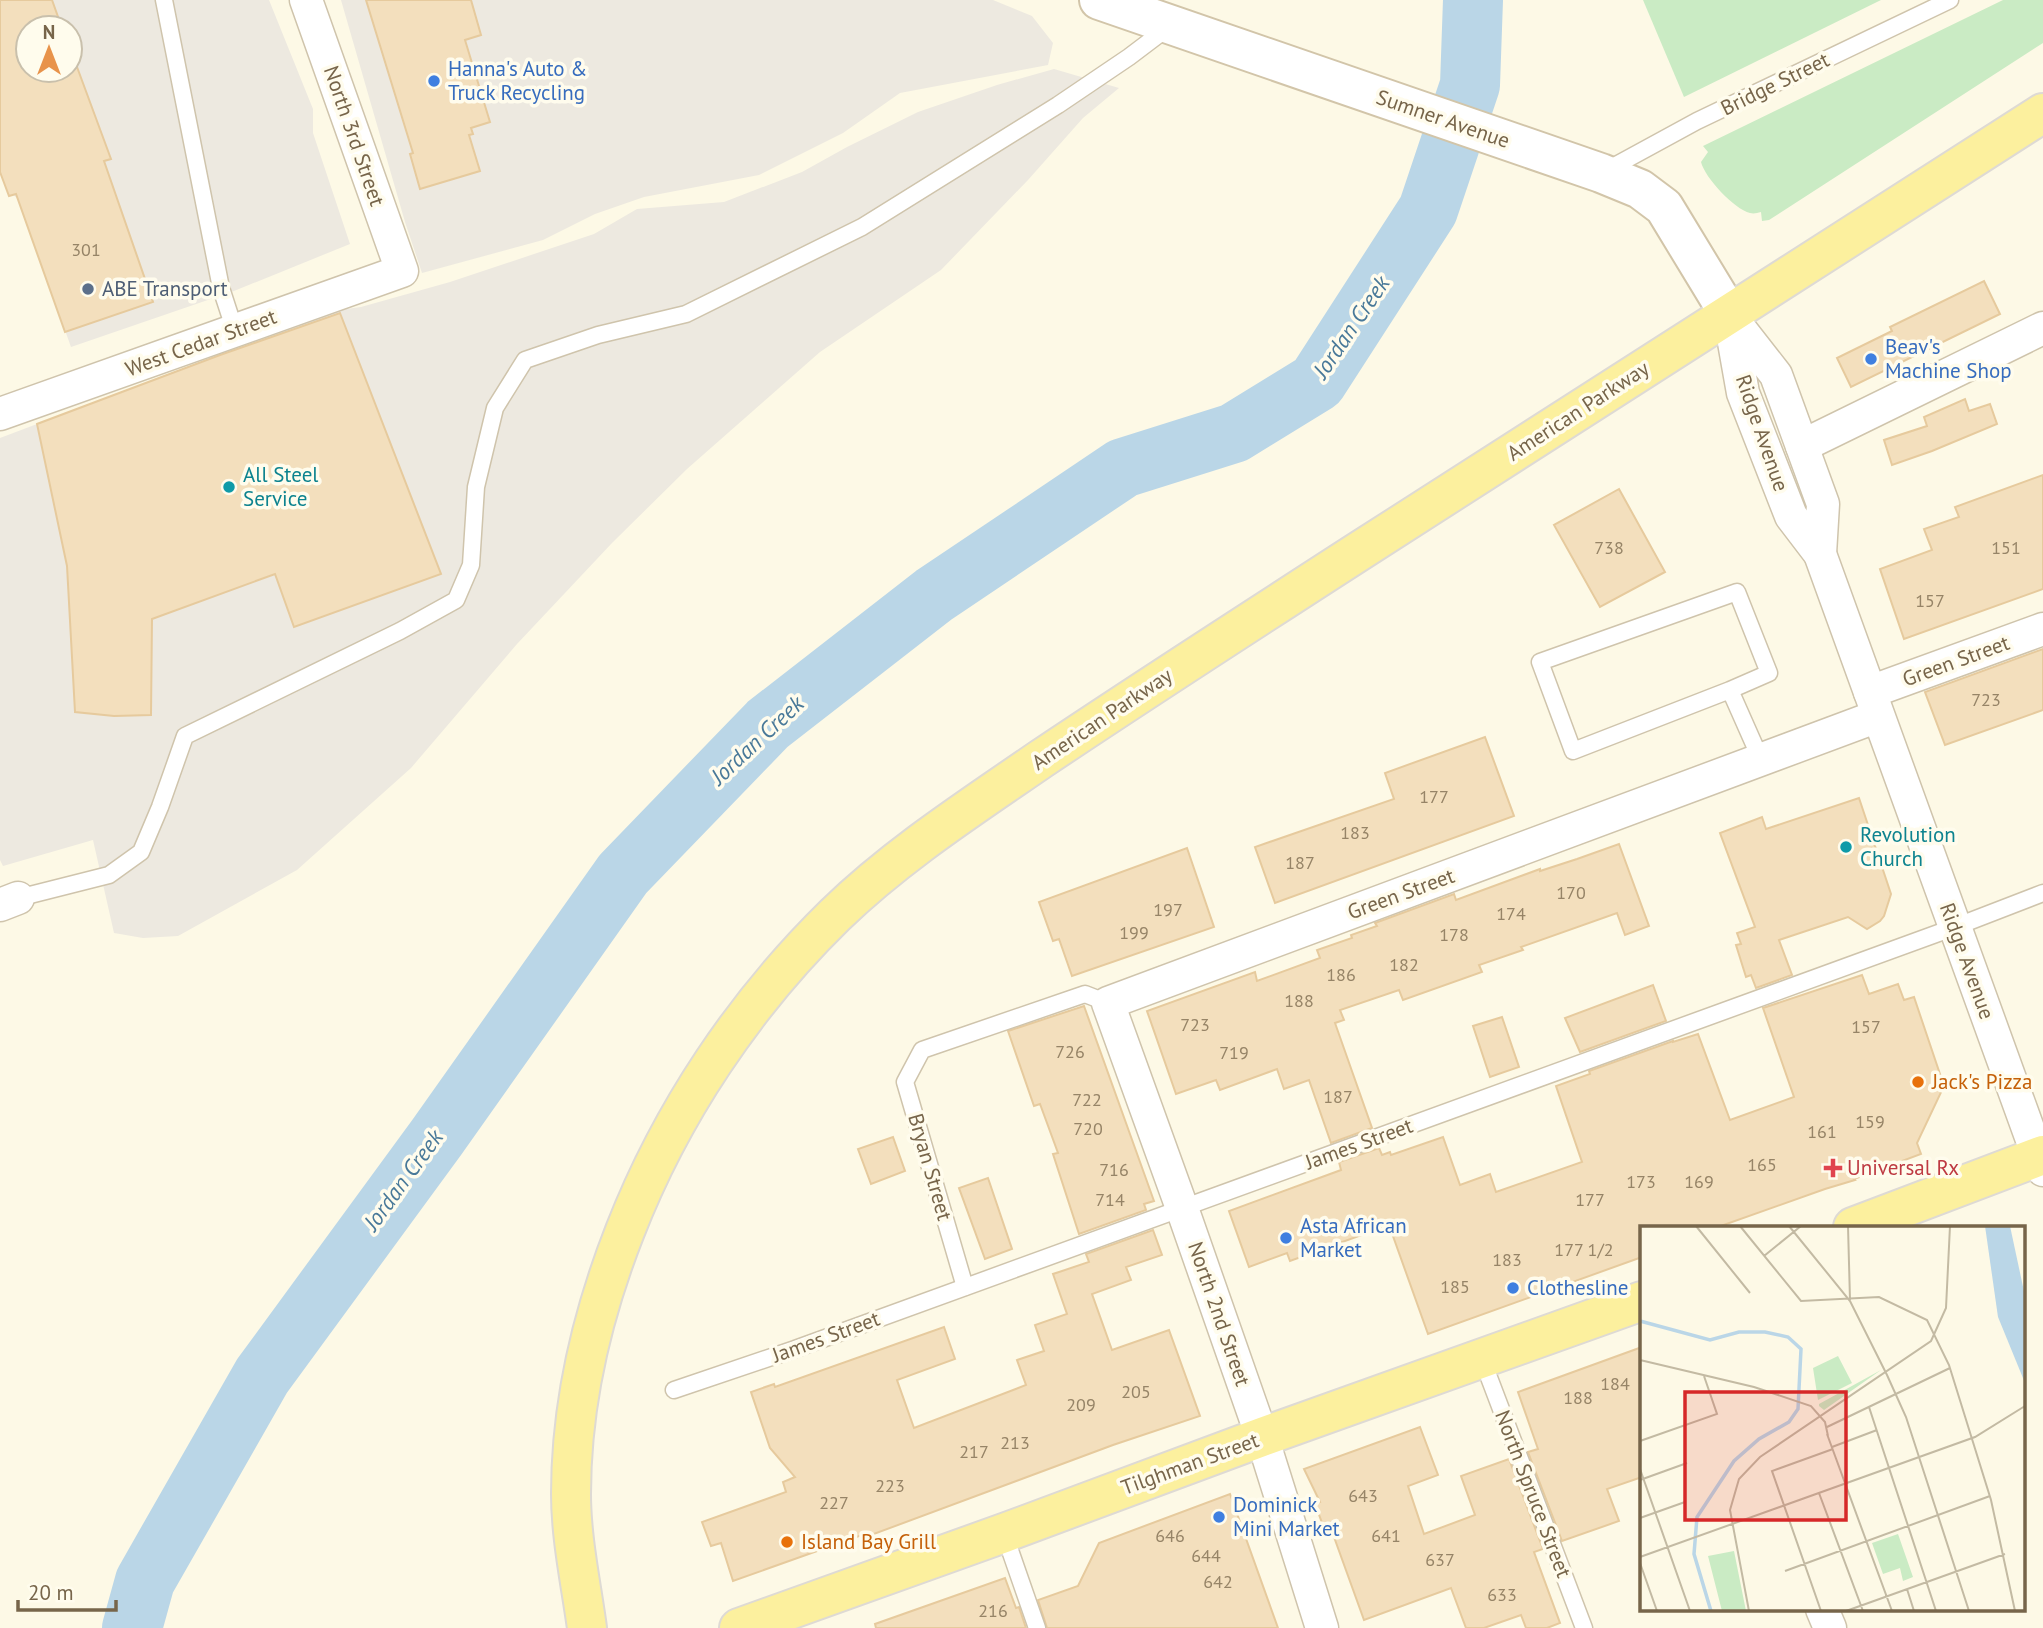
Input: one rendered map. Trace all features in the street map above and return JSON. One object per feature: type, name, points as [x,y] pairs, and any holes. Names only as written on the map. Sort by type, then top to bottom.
[{"type":"main road","name":"American Parkway","points":[[587,1628],[571,1496],[575,1426],[583,1367],[607,1277],[640,1191],[683,1108],[734,1031],[793,959],[836,914],[946,824],[1139,694],[2043,113]]},
{"type":"main road","points":[[1856,1226],[2041,1160]]},
{"type":"main road","name":"Tilghman Street","points":[[742,1627],[1640,1302]]},
{"type":"street","name":"North 3rd Street","points":[[306,0],[402,271]]},
{"type":"street","name":"Sumner Avenue","points":[[1099,0],[1601,173],[1640,189],[1664,207],[1729,314]]},
{"type":"street","name":"West Cedar Street","points":[[0,414],[402,271]]},
{"type":"street","name":"Ridge Avenue","points":[[1729,314],[1776,375],[1823,503],[1819,554]]},
{"type":"street","name":"Ridge Avenue","points":[[1729,314],[1743,393],[1791,516],[1819,554],[2041,1160]]},
{"type":"street","points":[[1802,446],[2043,328]]},
{"type":"street","name":"Green Street","points":[[1108,1003],[1761,760],[1874,704],[2043,629]]},
{"type":"street","name":"North 2nd Street","points":[[1108,1003],[1262,1437],[1322,1628]]},
{"type":"street","points":[[1822,1610],[1830,1628]]},
{"type":"lane","points":[[164,0],[221,288],[235,331]]},
{"type":"lane","name":"Bridge Street","points":[[1601,173],[1697,121],[1950,0]]},
{"type":"lane","points":[[9,901],[109,874],[141,852],[185,736],[400,631],[457,600],[471,565],[476,487],[495,408],[525,360],[598,335],[686,314],[862,227],[1058,105],[1172,24]]},
{"type":"lane","points":[[1737,592],[1769,673],[1730,690],[1573,751],[1540,662],[1737,592]]},
{"type":"lane","points":[[1730,690],[1761,760]]},
{"type":"lane","name":"James Street","points":[[674,1390],[795,1349],[2043,893]]},
{"type":"lane","name":"Bryan Street","points":[[965,1287],[905,1082],[922,1050],[1084,994],[1108,1003]]},
{"type":"lane","name":"North Spruce Street","points":[[1482,1359],[1584,1628]]},
{"type":"lane","points":[[1004,1533],[1037,1628]]},
{"type":"shaded area","points":[[0,0],[269,0],[313,109],[313,133],[350,244],[234,291],[71,347],[18,199],[10,192]]},
{"type":"shaded area","points":[[341,0],[993,0],[1032,16],[1053,43],[1048,65],[900,93],[843,133],[759,175],[644,197],[595,214],[543,240],[422,273]]},
{"type":"shaded area","points":[[1054,69],[1119,88],[1083,118],[1028,180],[941,270],[820,352],[687,469],[612,543],[517,644],[411,768],[297,870],[178,936],[143,938],[114,933],[93,840],[3,866],[0,860],[0,438],[339,310],[361,307],[450,282],[594,234],[637,209],[724,202],[802,172],[918,112]]},
{"type":"green space","points":[[1643,0],[1881,0],[1684,97]]},
{"type":"green space","points":[[2003,0],[2043,0],[2043,43],[1769,220],[1762,221],[1761,212],[1750,213],[1736,206],[1714,184],[1704,169],[1701,162],[1708,152],[1703,146]]},
{"type":"building","points":[[0,0],[52,0],[57,14],[14,14],[14,84],[83,84],[111,159],[104,161],[153,302],[65,332],[16,194],[9,196],[0,172]]},
{"type":"building","name":"Hanna's Auto & Truck Recycling","points":[[366,0],[471,0],[481,35],[465,40],[490,122],[471,128],[473,134],[469,135],[480,171],[420,189],[410,154],[413,153]]},
{"type":"building","points":[[1984,281],[2000,314],[1851,387],[1837,358],[1892,331],[1890,327]]},
{"type":"building","name":"All Steel Service","points":[[340,313],[441,574],[294,627],[275,574],[152,619],[151,715],[114,716],[75,712],[67,566],[37,424]]},
{"type":"building","points":[[1965,399],[1969,411],[1990,404],[1997,424],[1892,465],[1884,440],[1927,426],[1924,417]]},
{"type":"building","points":[[2043,475],[2043,589],[1904,639],[1880,569],[1932,550],[1924,529],[1959,517],[1955,507]]},
{"type":"building","points":[[1619,489],[1665,572],[1600,607],[1554,525]]},
{"type":"building","points":[[2043,649],[2043,710],[1945,745],[1925,692]]},
{"type":"building","points":[[1485,737],[1514,816],[1275,903],[1255,847],[1394,799],[1385,773]]},
{"type":"building","points":[[1859,798],[1891,894],[1884,916],[1867,929],[1848,917],[1779,940],[1792,975],[1756,988],[1751,975],[1746,977],[1736,945],[1741,944],[1737,933],[1755,927],[1720,833],[1762,817],[1766,829]]},
{"type":"building","points":[[1619,844],[1649,926],[1625,935],[1617,913],[1521,947],[1523,950],[1479,965],[1482,972],[1403,1000],[1399,990],[1340,1010],[1344,1020],[1335,1023],[1372,1128],[1331,1143],[1309,1080],[1284,1089],[1277,1069],[1220,1090],[1216,1080],[1176,1094],[1147,1011],[1255,972],[1257,981],[1320,958],[1317,950],[1352,938],[1351,935],[1377,926],[1375,923],[1454,894],[1456,900]]},
{"type":"building","points":[[1187,848],[1214,927],[1072,976],[1059,939],[1053,941],[1039,902]]},
{"type":"building","points":[[1862,975],[1869,994],[1898,984],[1904,1000],[1914,997],[1944,1086],[1917,1143],[1921,1154],[1855,1180],[1721,1226],[1640,1226],[1640,1258],[1428,1334],[1389,1225],[1290,1261],[1287,1253],[1249,1267],[1229,1211],[1341,1170],[1339,1162],[1379,1148],[1382,1155],[1390,1152],[1391,1155],[1443,1137],[1460,1185],[1490,1174],[1496,1192],[1582,1162],[1556,1086],[1590,1074],[1589,1071],[1673,1041],[1698,1034],[1730,1120],[1794,1097],[1763,1008]]},
{"type":"building","points":[[1653,985],[1666,1021],[1580,1052],[1565,1018]]},
{"type":"building","points":[[1084,1006],[1154,1201],[1144,1204],[1146,1210],[1079,1234],[1053,1154],[1058,1153],[1040,1104],[1034,1106],[1008,1031]]},
{"type":"building","points":[[1502,1017],[1519,1067],[1490,1077],[1473,1026]]},
{"type":"building","points":[[893,1137],[905,1171],[871,1184],[858,1149]]},
{"type":"building","points":[[988,1178],[1012,1249],[985,1259],[959,1188]]},
{"type":"building","points":[[1153,1230],[1162,1255],[1126,1267],[1131,1280],[1092,1294],[1112,1350],[1169,1330],[1200,1416],[1113,1445],[863,1538],[862,1535],[733,1581],[721,1543],[711,1546],[702,1522],[786,1492],[783,1482],[795,1477],[770,1448],[751,1392],[774,1384],[775,1387],[944,1327],[955,1359],[897,1380],[914,1428],[1026,1385],[1017,1360],[1044,1351],[1035,1325],[1067,1314],[1053,1274],[1089,1262],[1086,1254]]},
{"type":"building","points":[[1640,1348],[1640,1478],[1607,1489],[1619,1521],[1562,1541],[1528,1452],[1538,1449],[1518,1392]]},
{"type":"building","points":[[1420,1427],[1438,1475],[1408,1486],[1424,1534],[1475,1515],[1461,1476],[1509,1459],[1543,1549],[1534,1552],[1560,1623],[1547,1628],[1526,1628],[1521,1615],[1484,1628],[1466,1628],[1451,1588],[1364,1620],[1330,1526],[1324,1528],[1315,1504],[1320,1502],[1304,1469]]},
{"type":"building","points":[[1230,1494],[1278,1628],[1047,1628],[1038,1600],[1078,1586],[1099,1543]]},
{"type":"building","points":[[1005,1578],[1026,1628],[876,1628],[875,1624]]},
{"type":"waterway","name":"Jordan Creek","points":[[132,1628],[145,1581],[262,1376],[437,1137],[623,874],[768,724],[934,595],[1123,468],[1234,433],[1317,382],[1428,210],[1470,85],[1473,0]]},
{"type":"place","name":"Hanna's Auto & Truck Recycling","points":[[434,81]]},
{"type":"place","name":"ABE Transport","points":[[88,289]]},
{"type":"place","name":"Beav's Machine Shop","points":[[1871,359]]},
{"type":"place","name":"All Steel Service","points":[[229,487]]},
{"type":"place","name":"Revolution Church","points":[[1846,847]]},
{"type":"place","name":"Jack's Pizza","points":[[1918,1082]]},
{"type":"place","name":"Universal Rx","points":[[1833,1168]]},
{"type":"place","name":"Asta African Market","points":[[1286,1238]]},
{"type":"place","name":"Clothesline","points":[[1513,1288]]},
{"type":"place","name":"Dominick Mini Market","points":[[1219,1517]]},
{"type":"place","name":"Island Bay Grill","points":[[787,1542]]}]
